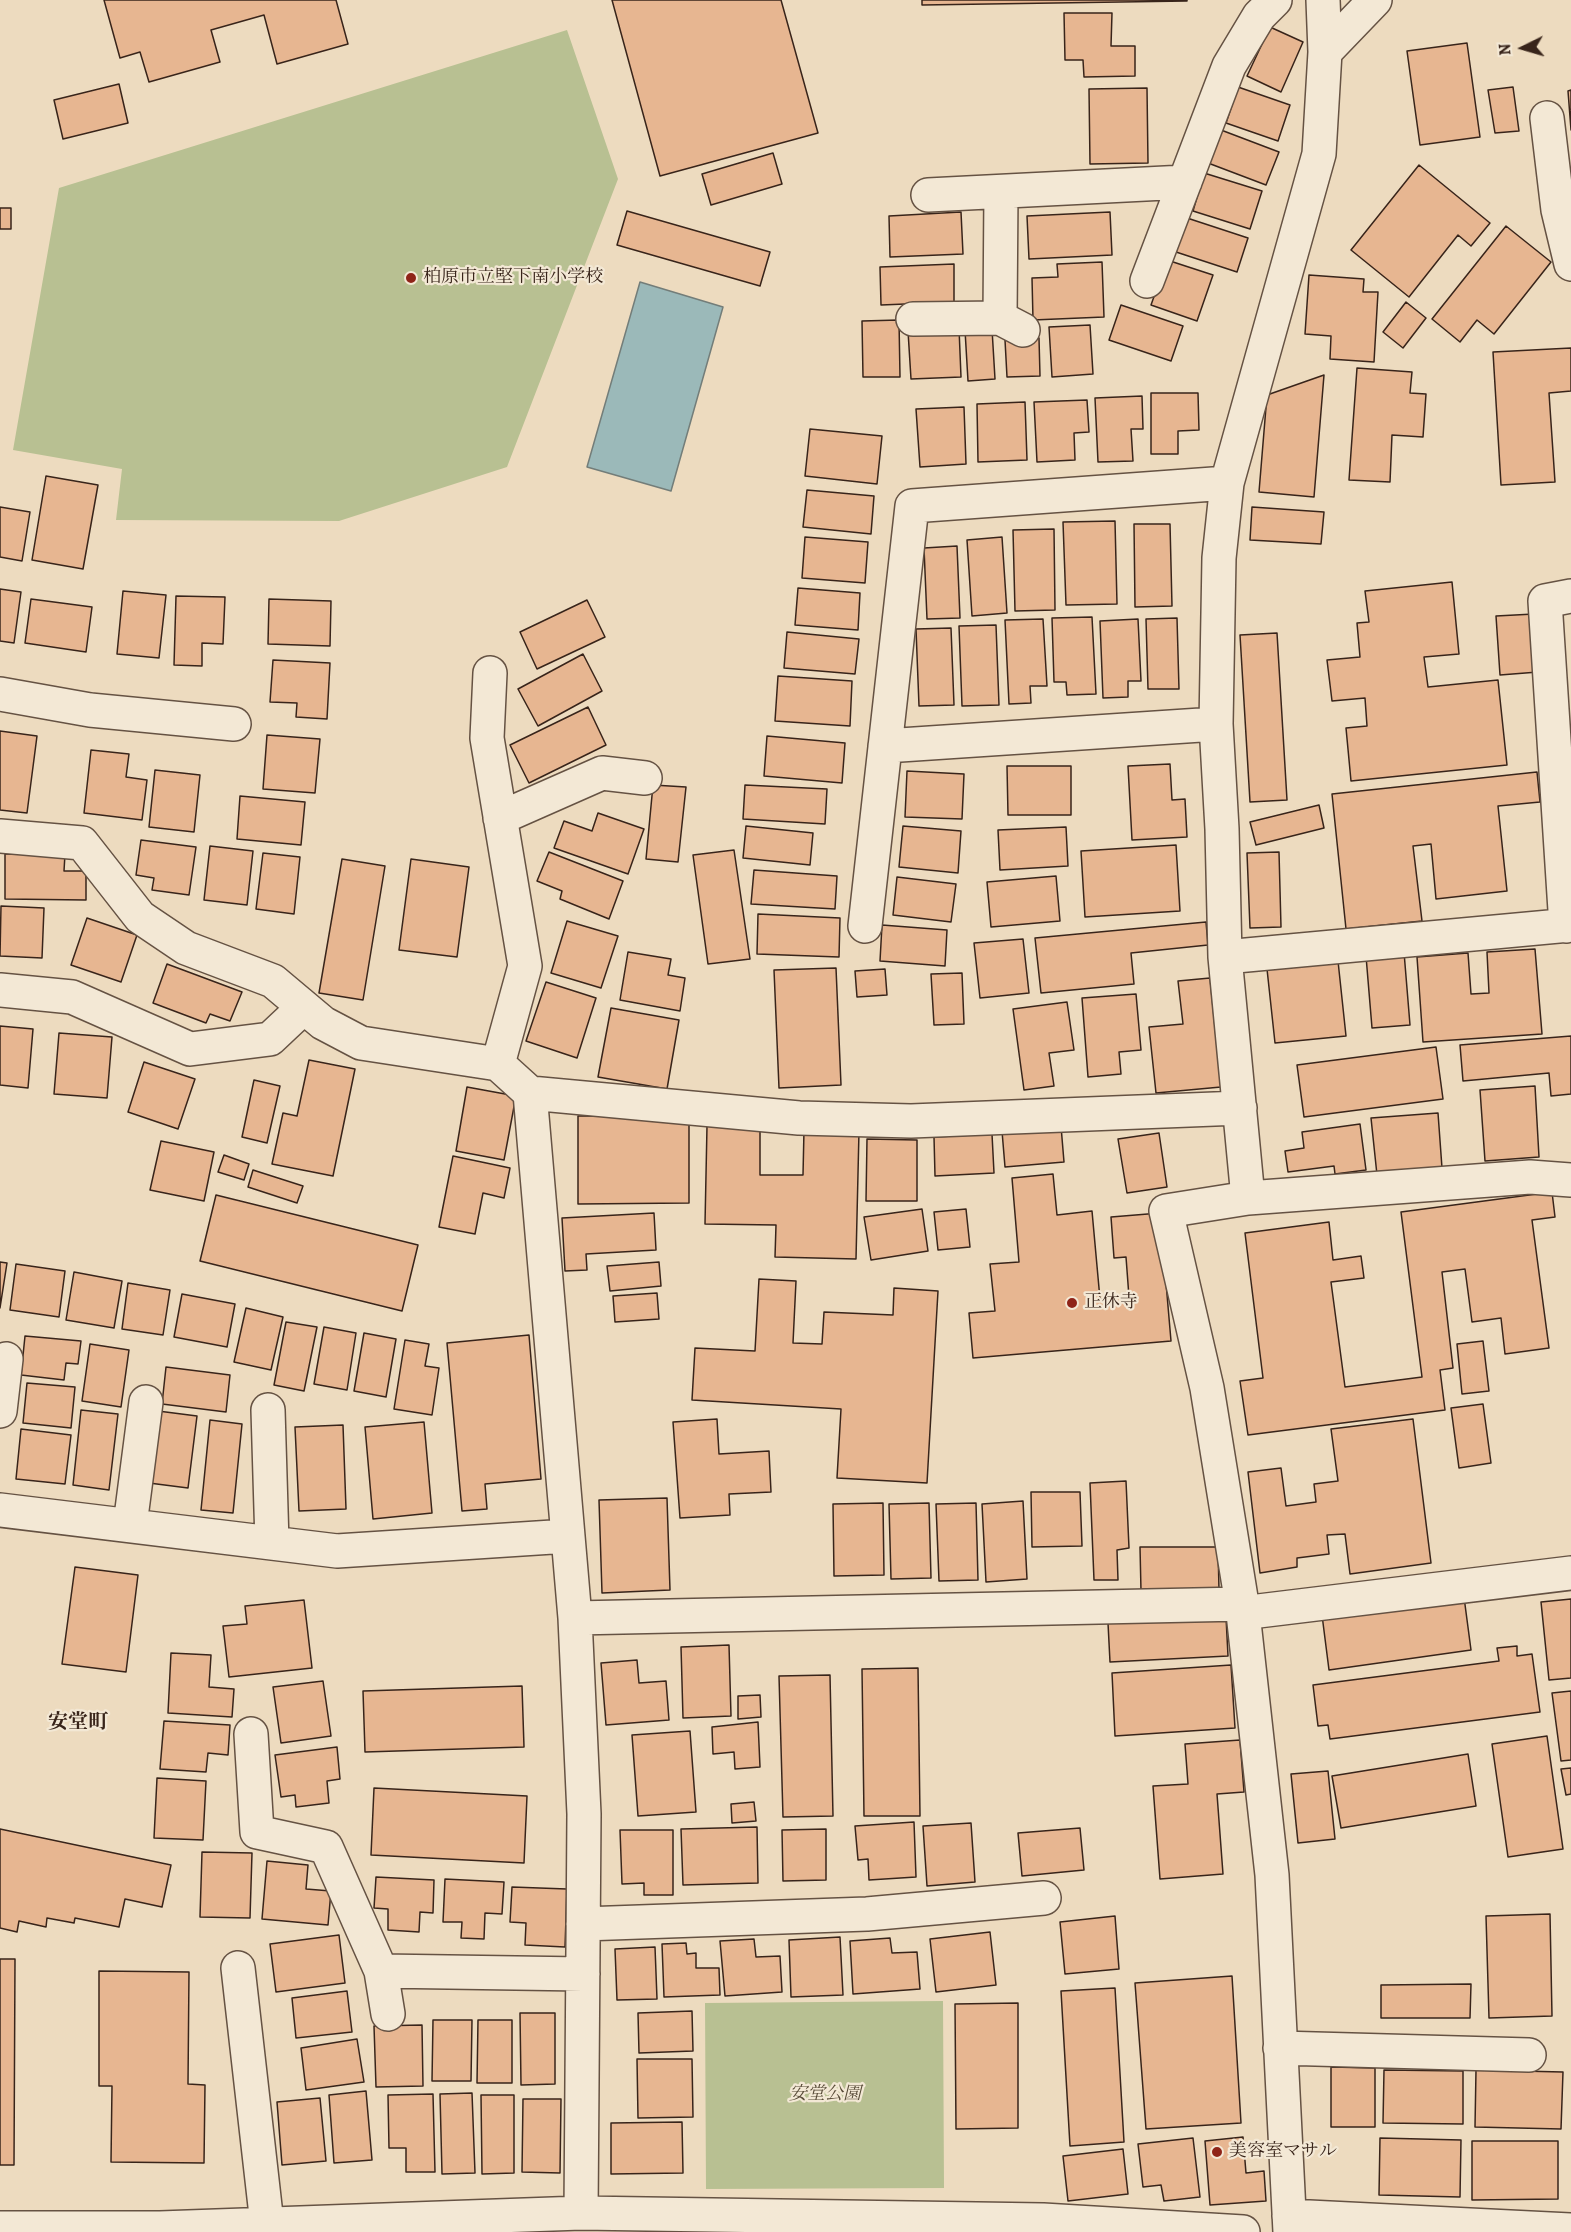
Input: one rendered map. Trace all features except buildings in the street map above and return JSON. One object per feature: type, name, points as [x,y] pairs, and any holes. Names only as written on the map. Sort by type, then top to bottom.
[{"type":"street","points":[[1148,281],[1229,66],[1259,16],[1275,0]]},
{"type":"street","points":[[1248,1198],[1225,957],[1222,829],[1216,724],[1219,558],[1227,483],[1319,154],[1325,52],[1323,0]]},
{"type":"street","points":[[1325,52],[1375,0]]},
{"type":"street","points":[[1547,118],[1558,210],[1571,264]]},
{"type":"street","points":[[928,195],[1185,182]]},
{"type":"street","points":[[913,320],[1011,324],[1001,192]]},
{"type":"street","points":[[865,926],[912,506],[1227,483]]},
{"type":"street","points":[[1225,957],[1569,926],[1545,601],[1571,596]]},
{"type":"street","points":[[490,673],[487,738],[525,966],[498,1065]]},
{"type":"street","points":[[0,694],[90,710],[234,724]]},
{"type":"street","points":[[885,746],[1216,724]]},
{"type":"street","points":[[500,818],[602,773],[645,778]]},
{"type":"street","points":[[0,836],[82,843],[140,917],[186,948],[273,981],[323,1023],[362,1043],[498,1065],[530,1093],[799,1118],[911,1121],[1240,1108]]},
{"type":"street","points":[[0,990],[72,997],[190,1049],[270,1039],[304,1007]]},
{"type":"street","points":[[530,1093],[575,1618],[584,1814],[581,2213]]},
{"type":"street","points":[[1571,1180],[1530,1177],[1248,1198],[1166,1211],[1207,1388],[1242,1608],[1272,1875],[1289,2224],[1571,2230]]},
{"type":"street","points":[[0,1411],[6,1359]]},
{"type":"street","points":[[130,1526],[146,1402]]},
{"type":"street","points":[[268,1410],[272,1543]]},
{"type":"street","points":[[0,1510],[337,1551],[568,1536]]},
{"type":"street","points":[[575,1618],[1242,1608],[1571,1573]]},
{"type":"street","points":[[251,1734],[257,1832],[326,1847],[381,1971],[387,2014]]},
{"type":"street","points":[[583,1924],[867,1914],[1044,1898]]},
{"type":"street","points":[[238,1968],[267,2224]]},
{"type":"street","points":[[381,1971],[583,1974]]},
{"type":"street","points":[[1280,2048],[1529,2055]]},
{"type":"street","points":[[0,2228],[160,2230],[581,2213],[1042,2220],[1243,2232]]},
{"type":"green space","points":[[567,30],[618,179],[507,467],[339,521],[116,520],[122,469],[13,450],[59,188]]},
{"type":"green space","name":"安堂公園","points":[[943,2001],[944,2188],[706,2189],[705,2003]]},
{"type":"water","points":[[640,282],[723,307],[671,491],[587,467]]},
{"type":"place","name":"柏原市立堅下南小学校","points":[[411,278]]},
{"type":"place","name":"正休寺","points":[[1072,1303]]},
{"type":"place","name":"美容室マサル","points":[[1217,2152]]},
{"type":"district","name":"安堂町","points":[[78,1723]]}]
